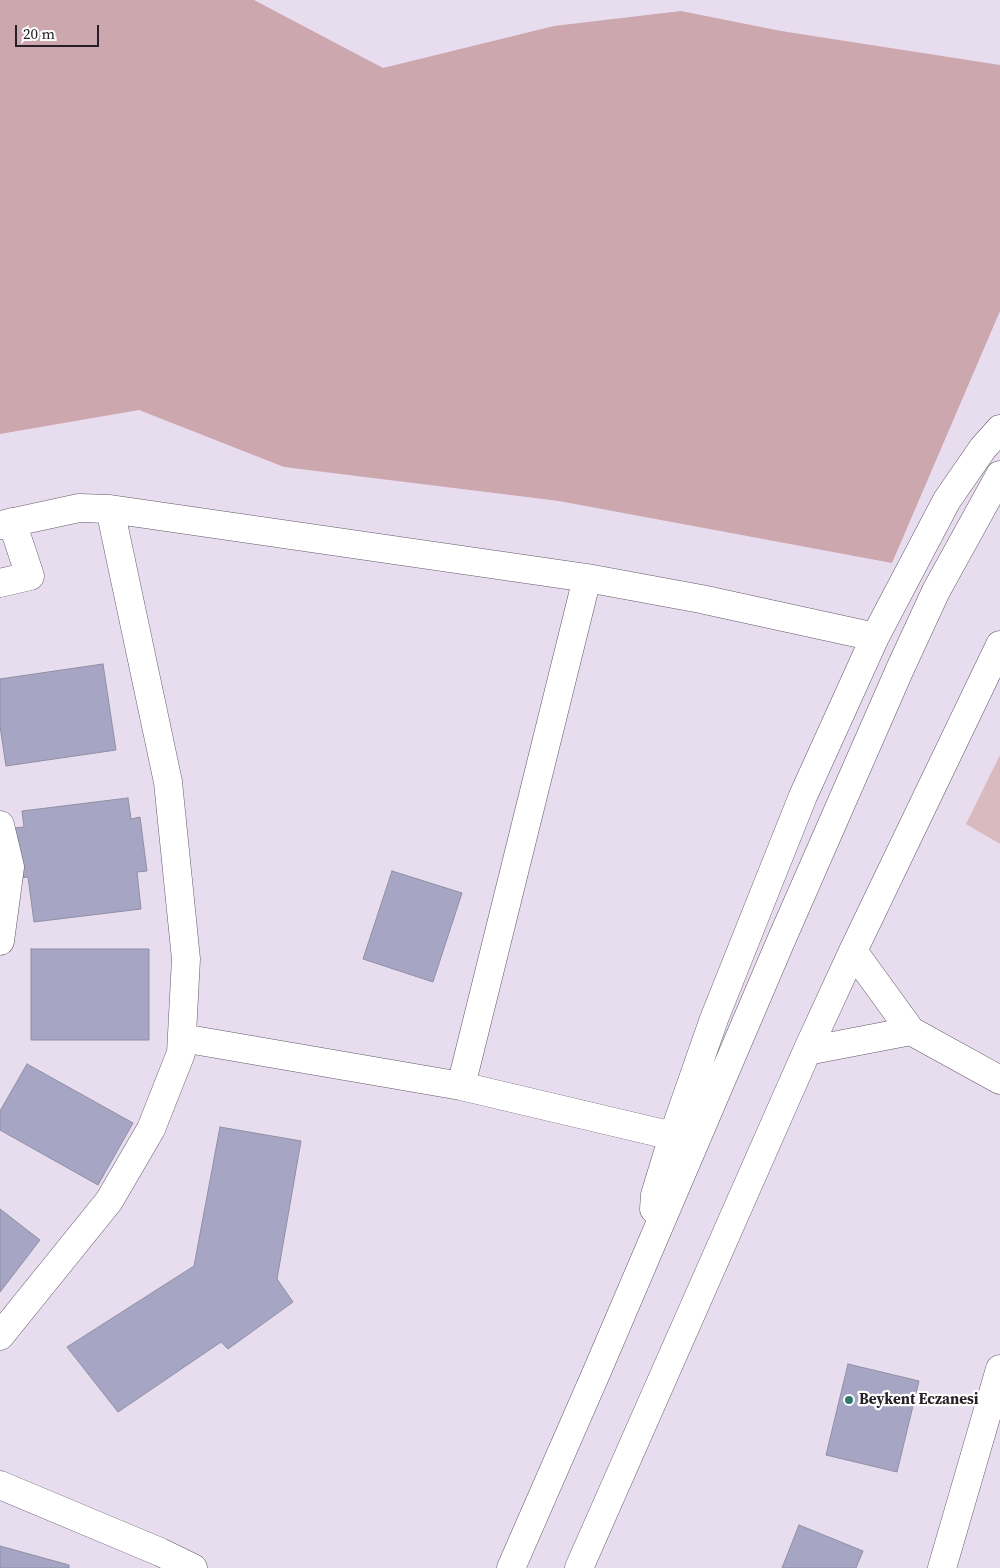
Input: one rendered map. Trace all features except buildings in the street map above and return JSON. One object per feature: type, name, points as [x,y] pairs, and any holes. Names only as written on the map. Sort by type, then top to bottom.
[{"type":"street","points":[[652,1243],[655,1195],[673,1136],[714,1019],[803,796],[875,637],[947,500],[983,448],[1000,429]]},
{"type":"street","points":[[510,1568],[900,669],[936,591],[1000,475]]},
{"type":"street","points":[[0,583],[30,576],[6,524],[79,508],[110,509],[587,578],[701,599],[875,637]]},
{"type":"street","points":[[0,1336],[109,1201],[151,1129],[181,1053],[186,959],[168,782],[110,509]]},
{"type":"street","points":[[461,1086],[587,578]]},
{"type":"street","points":[[579,1568],[853,951],[1000,645]]},
{"type":"street","points":[[0,825],[10,867],[0,941]]},
{"type":"street","points":[[853,951],[910,1030],[1000,1080]]},
{"type":"street","points":[[807,1052],[910,1030]]},
{"type":"street","points":[[182,1038],[461,1086],[673,1136]]},
{"type":"street","points":[[942,1568],[1000,1369]]},
{"type":"street","points":[[0,1485],[160,1552],[193,1568]]},
{"type":"shaded area","points":[[0,0],[254,0],[383,68],[554,26],[681,11],[781,31],[1000,65],[1000,311],[892,563],[559,501],[284,467],[139,410],[0,434]]},
{"type":"shaded area","points":[[1000,755],[1000,844],[966,824]]},
{"type":"place","name":"Beykent Eczanesi","points":[[849,1400]]}]
